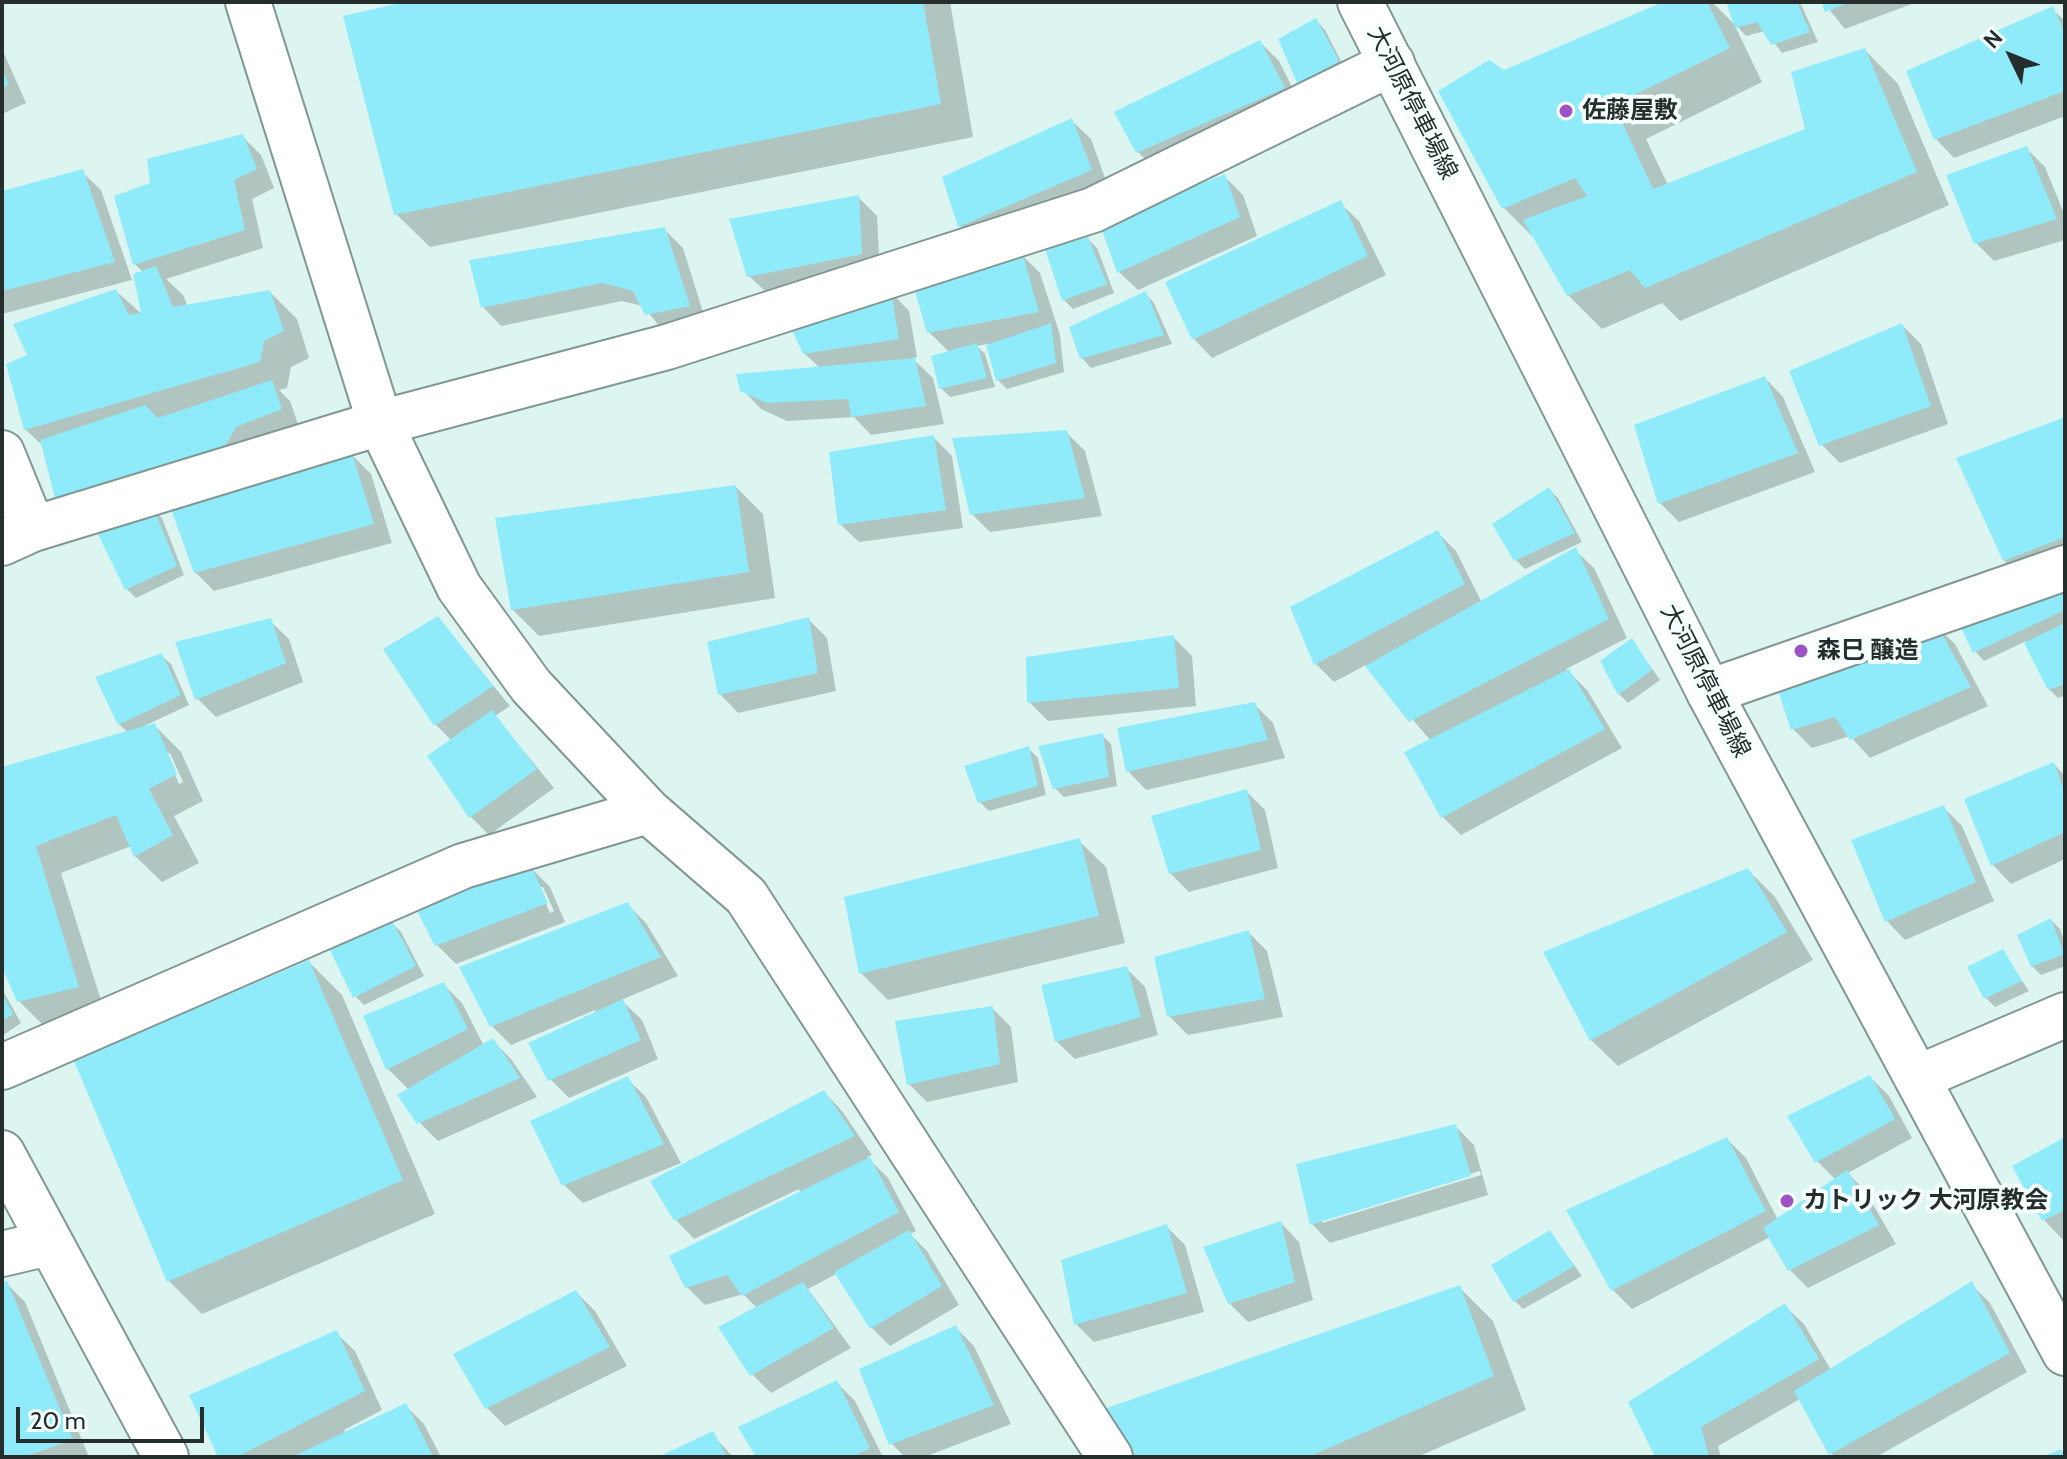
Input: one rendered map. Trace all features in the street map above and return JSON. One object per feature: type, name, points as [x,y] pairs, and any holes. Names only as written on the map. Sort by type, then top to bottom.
[{"type":"street","points":[[248,2],[380,423],[459,587],[531,686],[648,811],[746,896],[1110,1457]]},
{"type":"street","name":"大河原停車場線","points":[[1360,2],[1709,692],[2065,1353]]},
{"type":"street","points":[[2,453],[18,536],[380,423],[667,347],[1093,210],[1392,63]]},
{"type":"street","points":[[1709,692],[2065,568]]},
{"type":"street","points":[[2,1067],[463,866],[648,811]]},
{"type":"street","points":[[1917,1078],[2065,1015]]},
{"type":"street","points":[[2,1153],[166,1457]]},
{"type":"street","points":[[2,1254],[49,1243]]},
{"type":"building","points":[[405,2],[923,2],[941,104],[394,215],[343,16]]},
{"type":"building","points":[[1663,2],[1707,2],[1730,48],[1614,105],[1653,189],[1805,129],[1791,72],[1865,48],[1917,172],[1645,288],[1630,270],[1567,296],[1523,220],[1587,196],[1575,178],[1502,209],[1438,91],[1489,60],[1504,70]]},
{"type":"building","points":[[1726,2],[1797,2],[1810,32],[1771,45],[1757,22],[1735,28]]},
{"type":"building","points":[[1821,2],[1850,2],[1825,12]]},
{"type":"building","points":[[2053,6],[2065,34],[2065,91],[1934,140],[1906,71]]},
{"type":"building","points":[[1316,18],[1339,61],[1298,85],[1278,39]]},
{"type":"building","points":[[1260,40],[1285,88],[1136,153],[1114,112]]},
{"type":"building","points":[[2,68],[9,85],[2,88]]},
{"type":"building","points":[[1072,118],[1092,170],[958,227],[942,177]]},
{"type":"building","points":[[243,134],[257,169],[234,180],[245,230],[133,265],[114,196],[150,183],[147,159]]},
{"type":"building","points":[[2027,146],[2057,219],[1974,244],[1946,175]]},
{"type":"building","points":[[83,169],[115,262],[2,291],[2,191]]},
{"type":"building","points":[[1225,174],[1240,217],[1117,273],[1100,224]]},
{"type":"building","points":[[859,195],[862,254],[747,277],[729,219]]},
{"type":"building","points":[[1341,200],[1368,256],[1192,340],[1165,282]]},
{"type":"building","points":[[665,227],[690,306],[645,315],[633,291],[602,283],[481,308],[469,260]]},
{"type":"building","points":[[1088,237],[1107,284],[1062,301],[1045,249]]},
{"type":"building","points":[[1022,252],[1039,312],[927,333],[914,288]]},
{"type":"building","points":[[156,266],[173,307],[270,290],[284,331],[264,341],[260,362],[24,430],[6,364],[27,355],[13,324],[116,289],[129,315],[141,313],[133,274]]},
{"type":"building","points":[[891,290],[899,339],[803,354],[787,319]]},
{"type":"building","points":[[1146,291],[1164,335],[1080,359],[1069,327]]},
{"type":"building","points":[[1051,323],[1056,363],[996,381],[986,345]]},
{"type":"building","points":[[1902,323],[1931,406],[1819,446],[1789,371]]},
{"type":"building","points":[[977,343],[987,378],[939,389],[931,356]]},
{"type":"building","points":[[915,358],[926,406],[851,417],[848,399],[767,403],[740,391],[736,374]]},
{"type":"building","points":[[1765,376],[1798,453],[1658,504],[1634,425]]},
{"type":"building","points":[[272,380],[282,409],[236,427],[221,453],[55,498],[40,440],[145,405],[158,418]]},
{"type":"building","points":[[2065,417],[2065,537],[2003,561],[1956,458]]},
{"type":"building","points":[[1067,430],[1085,498],[970,515],[952,438]]},
{"type":"building","points":[[934,435],[946,510],[838,525],[829,452]]},
{"type":"building","points":[[352,453],[374,524],[194,573],[171,509]]},
{"type":"building","points":[[736,485],[749,572],[511,610],[495,518]]},
{"type":"building","points":[[1549,487],[1575,533],[1514,561],[1492,524]]},
{"type":"building","points":[[153,507],[177,566],[125,590],[97,532]]},
{"type":"building","points":[[1438,530],[1465,584],[1314,665],[1290,607]]},
{"type":"building","points":[[1576,547],[1609,619],[1409,722],[1365,666]]},
{"type":"building","points":[[2065,582],[2065,610],[1973,653],[1957,619]]},
{"type":"building","points":[[438,616],[493,686],[434,726],[383,649]]},
{"type":"building","points":[[809,617],[818,673],[718,695],[707,642]]},
{"type":"building","points":[[271,618],[286,663],[195,700],[175,642]]},
{"type":"building","points":[[1936,623],[1971,687],[1850,740],[1835,717],[1791,730],[1776,685]]},
{"type":"building","points":[[2065,623],[2065,684],[2048,690],[2024,643]]},
{"type":"building","points":[[1174,635],[1179,688],[1027,703],[1026,657]]},
{"type":"building","points":[[1632,638],[1652,670],[1618,695],[1600,661]]},
{"type":"building","points":[[162,653],[181,695],[118,725],[95,677]]},
{"type":"building","points":[[1569,669],[1605,729],[1441,818],[1404,752]]},
{"type":"building","points":[[1255,702],[1268,740],[1126,772],[1117,728]]},
{"type":"building","points":[[492,710],[537,769],[469,818],[427,756]]},
{"type":"building","points":[[155,723],[177,774],[149,789],[173,835],[134,857],[116,815],[36,846],[79,987],[17,1002],[2,967],[2,767]]},
{"type":"building","points":[[1103,733],[1109,777],[1053,789],[1038,746]]},
{"type":"building","points":[[1029,746],[1038,786],[978,803],[964,766]]},
{"type":"building","points":[[2054,762],[2065,794],[2065,832],[1991,866],[1964,799]]},
{"type":"building","points":[[1247,789],[1261,850],[1169,874],[1151,816]]},
{"type":"building","points":[[1944,805],[1976,882],[1885,922],[1851,840]]},
{"type":"building","points":[[1080,838],[1099,916],[859,974],[844,897]]},
{"type":"building","points":[[531,866],[548,903],[435,946],[415,907]]},
{"type":"building","points":[[1748,868],[1787,932],[1590,1041],[1543,952]]},
{"type":"building","points":[[628,902],[661,957],[490,1027],[459,967]]},
{"type":"building","points":[[2051,918],[2064,954],[2031,967],[2017,935]]},
{"type":"building","points":[[392,921],[416,966],[353,998],[329,948]]},
{"type":"building","points":[[1249,930],[1265,999],[1167,1017],[1154,957]]},
{"type":"building","points":[[2003,949],[2022,981],[1984,999],[1967,967]]},
{"type":"building","points":[[309,960],[403,1180],[167,1282],[74,1061]]},
{"type":"building","points":[[1127,966],[1141,1017],[1055,1042],[1041,985]]},
{"type":"building","points":[[444,982],[468,1029],[386,1070],[363,1016]]},
{"type":"building","points":[[2,994],[13,1014],[2,1021]]},
{"type":"building","points":[[623,999],[641,1040],[548,1081],[528,1043]]},
{"type":"building","points":[[993,1006],[1000,1064],[907,1085],[895,1021]]},
{"type":"building","points":[[493,1038],[520,1078],[417,1124],[397,1095]]},
{"type":"building","points":[[1870,1075],[1895,1119],[1815,1163],[1787,1116]]},
{"type":"building","points":[[628,1076],[664,1144],[562,1186],[530,1121]]},
{"type":"building","points":[[824,1090],[855,1136],[674,1221],[650,1181]]},
{"type":"building","points":[[1456,1124],[1471,1176],[1310,1225],[1296,1164]]},
{"type":"building","points":[[1727,1137],[1766,1211],[1611,1291],[1566,1210]]},
{"type":"building","points":[[2065,1137],[2065,1210],[2042,1221],[2012,1166]]},
{"type":"building","points":[[870,1157],[899,1212],[742,1296],[727,1275],[685,1288],[669,1256]]},
{"type":"building","points":[[1847,1170],[1879,1225],[1788,1271],[1763,1228]]},
{"type":"building","points":[[1281,1221],[1295,1282],[1228,1304],[1203,1247]]},
{"type":"building","points":[[1167,1224],[1187,1293],[1074,1325],[1061,1260]]},
{"type":"building","points":[[909,1230],[942,1286],[870,1329],[834,1272]]},
{"type":"building","points":[[1550,1230],[1574,1266],[1513,1302],[1491,1265]]},
{"type":"building","points":[[7,1281],[73,1440],[23,1457],[2,1457],[2,1283]]},
{"type":"building","points":[[1972,1281],[2010,1353],[1829,1455],[1794,1391]]},
{"type":"building","points":[[803,1282],[834,1328],[750,1376],[718,1327]]},
{"type":"building","points":[[1460,1285],[1494,1376],[1308,1457],[1129,1457],[1098,1411]]},
{"type":"building","points":[[576,1290],[610,1347],[485,1409],[453,1354]]},
{"type":"building","points":[[1785,1303],[1819,1359],[1701,1427],[1709,1457],[1655,1457],[1628,1402]]},
{"type":"building","points":[[956,1325],[994,1405],[889,1445],[859,1369]]},
{"type":"building","points":[[337,1330],[365,1391],[237,1457],[218,1457],[189,1395]]},
{"type":"building","points":[[837,1380],[870,1448],[852,1457],[756,1457],[738,1427]]},
{"type":"building","points":[[406,1403],[433,1457],[292,1457]]},
{"type":"building","points":[[713,1431],[727,1457],[658,1457]]},
{"type":"building","points":[[2061,1449],[2065,1457],[2042,1457]]},
{"type":"place","name":"佐藤屋敷","points":[[1566,111]]},
{"type":"place","name":"森巳 醸造","points":[[1801,651]]},
{"type":"place","name":"カトリック 大河原教会","points":[[1787,1201]]}]
